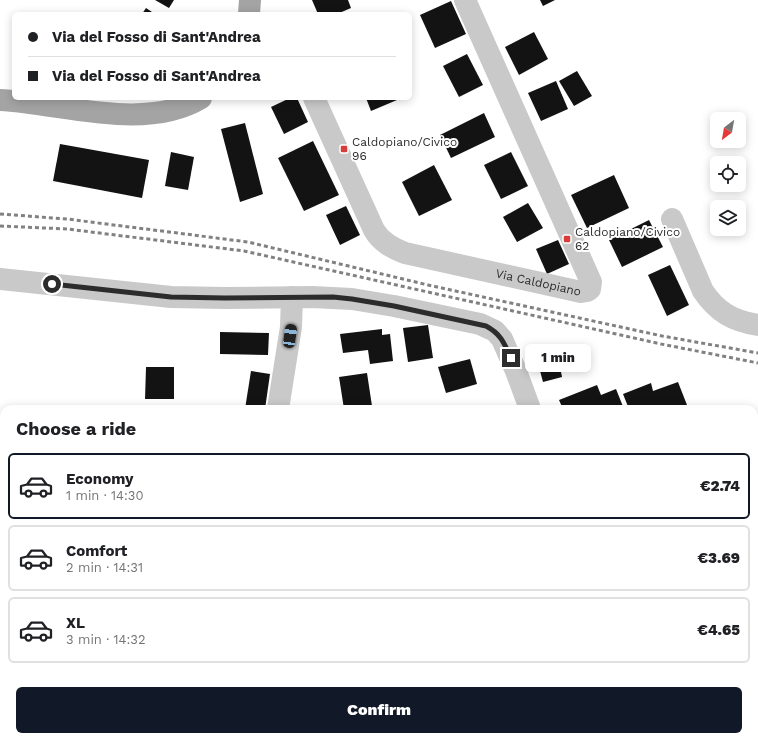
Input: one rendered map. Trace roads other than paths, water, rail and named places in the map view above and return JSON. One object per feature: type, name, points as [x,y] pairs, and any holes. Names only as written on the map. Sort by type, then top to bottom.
[{"type":"main road","points":[[249,12],[250,0]]},
{"type":"main road","points":[[0,100],[109,113],[138,114],[167,111],[188,105],[197,100]]},
{"type":"street","name":"Via Caldopiano","points":[[315,100],[374,230],[388,245],[405,253],[581,292],[587,291],[590,289],[591,282],[465,0]]},
{"type":"street","points":[[672,219],[703,291],[710,302],[728,316],[747,323],[758,325]]},
{"type":"street","points":[[0,280],[171,297],[333,297],[365,300],[486,326],[495,331],[502,339],[529,405]]},
{"type":"street","points":[[279,405],[292,327],[292,297]]},
{"type":"railway","points":[[0,214],[67,219],[248,242],[428,285],[662,336],[758,353]]},
{"type":"railway","points":[[0,226],[67,229],[244,251],[661,344],[758,363]]},
{"type":"place","name":"Caldopiano/Civico 96","points":[[344,149]]},
{"type":"place","name":"Caldopiano/Civico 62","points":[[567,239]]}]
